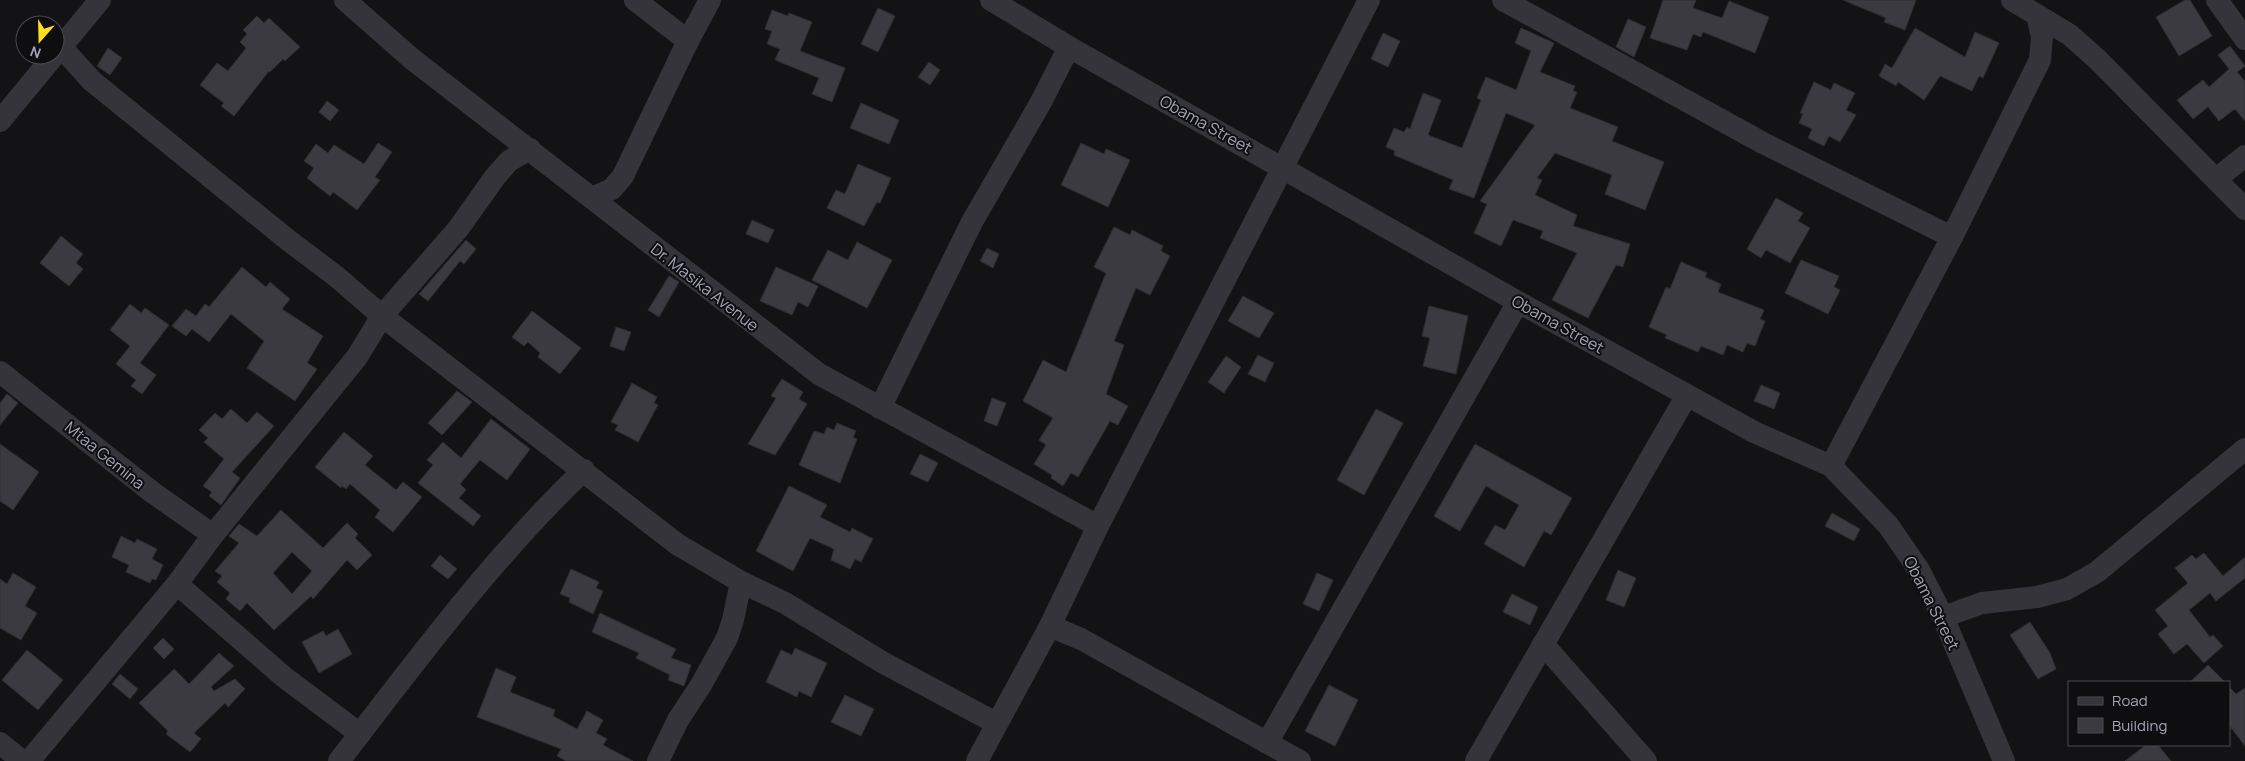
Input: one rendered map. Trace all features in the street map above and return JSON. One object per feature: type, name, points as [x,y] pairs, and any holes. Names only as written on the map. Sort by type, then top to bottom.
[{"type":"street","points":[[65,44],[100,0]]},
{"type":"street","points":[[635,0],[688,41]]},
{"type":"street","points":[[592,198],[612,189],[623,176],[688,41],[710,0]]},
{"type":"street","name":"Obama Street","points":[[991,0],[1069,47],[1518,302],[1754,432],[1831,466],[1888,525],[1919,570],[1943,617],[2004,761]]},
{"type":"street","points":[[977,761],[1050,626],[1098,526],[1369,0]]},
{"type":"street","points":[[1503,0],[1763,143],[1952,237]]},
{"type":"street","points":[[2012,0],[2070,35],[2098,60],[2245,209]]},
{"type":"street","points":[[2217,0],[2245,39]]},
{"type":"street","name":"Dr. Masika Avenue","points":[[351,2],[412,60],[530,149],[819,374],[986,463],[1098,526]]},
{"type":"street","points":[[1831,466],[1952,237],[2040,60],[2042,37],[2038,15]]},
{"type":"street","points":[[880,408],[972,222],[1069,47]]},
{"type":"street","points":[[65,51],[92,81],[288,240],[337,276],[382,316],[584,470],[677,544],[741,582],[785,603],[882,662],[996,723]]},
{"type":"street","points":[[1,117],[47,65]]},
{"type":"street","points":[[29,761],[177,584],[213,535],[356,357],[382,316],[458,228],[509,161],[530,149]]},
{"type":"street","points":[[2216,179],[2245,156]]},
{"type":"street","points":[[1267,743],[1518,302]]},
{"type":"street","name":"Mtaa Gemina","points":[[0,372],[152,492],[213,535]]},
{"type":"street","points":[[1476,761],[1687,395]]},
{"type":"street","points":[[1943,617],[1982,604],[2037,596],[2067,589],[2097,572],[2245,449]]},
{"type":"street","points":[[339,761],[415,663],[542,511],[584,470]]},
{"type":"street","points":[[658,761],[678,720],[701,685],[726,638],[733,620],[741,582]]},
{"type":"street","points":[[177,584],[284,677],[360,734]]},
{"type":"street","points":[[1050,626],[1081,639],[1300,761]]},
{"type":"street","points":[[1543,644],[1646,761]]},
{"type":"street","points":[[0,744],[22,761]]},
{"type":"building","points":[[1663,0],[1696,0],[1693,8],[1722,18],[1729,1],[1769,17],[1755,53],[1703,32],[1701,37],[1693,34],[1687,50],[1650,38]]},
{"type":"building","points":[[1843,0],[1916,0],[1905,30],[1884,22],[1886,18]]},
{"type":"building","points":[[2185,0],[2190,0],[2212,36],[2179,56],[2156,17]]},
{"type":"building","points":[[878,8],[895,16],[878,52],[861,44]]},
{"type":"building","points":[[772,10],[788,16],[789,13],[812,22],[800,51],[845,68],[832,102],[812,94],[819,78],[775,60],[780,49],[767,44],[772,31],[765,29]]},
{"type":"building","points":[[257,16],[264,23],[269,18],[300,47],[285,61],[283,59],[269,71],[234,116],[221,106],[224,103],[200,85],[217,63],[228,71],[246,48],[240,42],[247,34],[243,30]]},
{"type":"building","points":[[1628,19],[1646,27],[1634,57],[1616,47]]},
{"type":"building","points":[[1521,28],[1554,43],[1540,72],[1575,86],[1573,91],[1577,92],[1570,108],[1618,127],[1612,141],[1664,162],[1645,210],[1605,194],[1612,175],[1555,153],[1537,178],[1542,180],[1535,195],[1577,215],[1573,226],[1630,244],[1623,267],[1616,265],[1588,318],[1552,300],[1577,253],[1540,238],[1543,231],[1513,220],[1501,246],[1474,233],[1487,204],[1480,201],[1535,125],[1506,113],[1474,198],[1449,189],[1453,180],[1394,155],[1395,151],[1386,147],[1394,128],[1404,132],[1407,127],[1410,129],[1423,93],[1441,100],[1428,135],[1462,148],[1481,100],[1477,98],[1486,77],[1516,90],[1531,51],[1515,43]]},
{"type":"building","points":[[1915,28],[1965,57],[1975,32],[1999,43],[1983,78],[1979,76],[1972,91],[1940,76],[1924,100],[1898,82],[1896,86],[1879,76],[1885,64],[1892,68]]},
{"type":"building","points":[[1383,33],[1400,41],[1388,67],[1371,59]]},
{"type":"building","points":[[2230,46],[2245,66],[2237,72],[2245,81],[2245,121],[2235,109],[2219,121],[2208,107],[2193,119],[2177,100],[2203,80],[2209,87],[2229,69],[2218,55]]},
{"type":"building","points":[[108,48],[122,58],[110,75],[97,66]]},
{"type":"building","points":[[929,62],[940,70],[930,85],[918,77]]},
{"type":"building","points":[[1814,82],[1831,90],[1834,83],[1855,93],[1846,110],[1856,115],[1840,142],[1829,136],[1824,146],[1808,138],[1812,129],[1799,123],[1803,114],[1800,113]]},
{"type":"building","points":[[327,101],[339,110],[330,121],[319,112]]},
{"type":"building","points":[[861,103],[899,120],[889,144],[850,128]]},
{"type":"building","points":[[378,143],[392,152],[375,177],[380,180],[357,210],[333,192],[330,196],[307,178],[314,168],[304,161],[316,144],[328,153],[334,145],[364,164]]},
{"type":"building","points":[[1081,143],[1104,154],[1106,149],[1130,160],[1108,207],[1061,185]]},
{"type":"building","points":[[858,164],[891,178],[880,203],[877,202],[864,226],[827,208],[836,190],[845,194]]},
{"type":"building","points":[[1776,198],[1803,213],[1798,221],[1810,228],[1790,263],[1766,250],[1761,258],[1747,249]]},
{"type":"building","points":[[752,220],[774,230],[768,243],[746,234]]},
{"type":"building","points":[[1114,227],[1130,235],[1132,230],[1163,246],[1161,251],[1170,256],[1150,295],[1136,288],[1114,341],[1124,345],[1106,394],[1128,406],[1118,425],[1110,421],[1078,477],[1071,473],[1063,486],[1051,478],[1052,475],[1034,464],[1046,445],[1039,440],[1053,418],[1023,401],[1043,360],[1066,372],[1106,273],[1094,267]]},
{"type":"building","points":[[61,236],[83,254],[76,263],[83,269],[69,286],[40,263]]},
{"type":"building","points":[[466,240],[476,249],[464,264],[460,261],[428,301],[419,294]]},
{"type":"building","points":[[857,242],[892,260],[867,308],[812,280],[828,250],[848,260]]},
{"type":"building","points":[[987,248],[999,254],[993,268],[980,261]]},
{"type":"building","points":[[1801,260],[1839,276],[1834,287],[1840,290],[1828,314],[1785,293]]},
{"type":"building","points":[[1681,262],[1707,273],[1705,277],[1721,284],[1718,292],[1764,310],[1760,319],[1765,321],[1755,346],[1747,343],[1743,352],[1727,345],[1723,355],[1701,346],[1698,352],[1665,338],[1667,335],[1649,327],[1666,287],[1670,289]]},
{"type":"building","points":[[242,267],[266,287],[270,282],[290,299],[282,309],[323,336],[307,363],[317,369],[295,401],[247,368],[264,341],[231,314],[209,342],[192,329],[186,336],[172,326],[186,309],[196,316],[205,304],[209,307]]},
{"type":"building","points":[[776,267],[818,286],[808,307],[798,302],[792,315],[760,301]]},
{"type":"building","points":[[669,276],[679,282],[659,317],[648,310]]},
{"type":"building","points":[[1243,296],[1274,313],[1259,338],[1228,321]]},
{"type":"building","points":[[130,304],[141,313],[145,308],[169,325],[140,363],[156,375],[142,394],[131,386],[136,380],[116,364],[130,346],[110,330]]},
{"type":"building","points":[[1429,306],[1468,316],[1456,374],[1423,366],[1430,338],[1422,336]]},
{"type":"building","points":[[532,311],[581,348],[560,374],[538,357],[540,353],[528,342],[524,346],[512,337]]},
{"type":"building","points":[[616,327],[631,332],[624,351],[610,346]]},
{"type":"building","points":[[1258,355],[1274,363],[1265,382],[1248,374]]},
{"type":"building","points":[[1226,356],[1241,367],[1224,393],[1208,382]]},
{"type":"building","points":[[782,379],[803,392],[799,399],[807,404],[775,455],[748,444],[776,398],[771,396]]},
{"type":"building","points":[[632,383],[657,397],[654,403],[658,405],[638,442],[615,430],[618,425],[611,422]]},
{"type":"building","points":[[1761,385],[1780,393],[1774,409],[1754,401]]},
{"type":"building","points":[[457,391],[472,402],[442,435],[428,423]]},
{"type":"building","points":[[7,394],[18,403],[0,425],[0,403]]},
{"type":"building","points":[[992,398],[1006,403],[997,426],[984,421]]},
{"type":"building","points":[[231,409],[247,423],[257,412],[274,426],[232,472],[240,478],[221,505],[209,496],[212,492],[203,486],[224,459],[204,442],[208,438],[199,430],[215,413],[222,419]]},
{"type":"building","points":[[1376,409],[1403,423],[1364,495],[1337,480]]},
{"type":"building","points":[[491,419],[530,449],[507,480],[480,460],[460,484],[466,490],[459,498],[481,516],[473,526],[418,483],[433,465],[427,460],[443,442],[461,458]]},
{"type":"building","points":[[837,423],[856,431],[853,437],[857,439],[840,483],[799,465],[814,431],[824,434],[827,427],[834,430]]},
{"type":"building","points":[[344,432],[373,456],[365,465],[396,490],[403,482],[422,497],[393,532],[375,517],[380,510],[350,484],[346,489],[342,486],[341,488],[315,467]]},
{"type":"building","points":[[0,444],[39,472],[13,510],[0,501]]},
{"type":"building","points":[[1475,444],[1572,498],[1551,535],[1544,531],[1524,567],[1484,544],[1495,525],[1505,530],[1519,505],[1486,486],[1460,531],[1434,516]]},
{"type":"building","points":[[920,454],[938,463],[928,482],[910,474]]},
{"type":"building","points":[[789,486],[827,505],[820,517],[850,532],[852,528],[873,539],[861,562],[855,559],[850,569],[831,560],[834,549],[810,538],[793,571],[756,551]]},
{"type":"building","points":[[281,510],[323,548],[347,523],[358,534],[355,538],[372,555],[357,570],[347,560],[313,599],[311,596],[274,630],[247,603],[240,611],[226,599],[230,593],[217,582],[222,576],[215,571],[239,543],[229,536],[239,524],[257,536]],"holes":[[[292,552],[312,571],[292,594],[273,573]]]},
{"type":"building","points":[[1832,513],[1860,529],[1854,541],[1825,526]]},
{"type":"building","points":[[121,536],[135,543],[137,539],[157,549],[152,559],[163,565],[156,580],[152,579],[150,583],[126,572],[129,565],[112,557]]},
{"type":"building","points":[[2204,553],[2223,576],[2245,557],[2245,578],[2216,601],[2210,593],[2189,610],[2210,637],[2213,635],[2223,646],[2204,663],[2187,644],[2174,654],[2158,634],[2168,626],[2155,610],[2188,583],[2175,568],[2192,555],[2196,559]]},
{"type":"building","points":[[440,555],[457,569],[448,579],[431,566]]},
{"type":"building","points":[[571,569],[599,582],[596,588],[603,591],[593,614],[569,602],[570,598],[560,594]]},
{"type":"building","points":[[1618,570],[1636,578],[1624,607],[1606,600]]},
{"type":"building","points":[[13,573],[36,587],[25,606],[37,613],[21,640],[0,628],[0,579],[7,584]]},
{"type":"building","points":[[1317,573],[1333,580],[1319,611],[1303,604]]},
{"type":"building","points":[[1512,594],[1538,607],[1530,625],[1503,612]]},
{"type":"building","points":[[600,613],[676,649],[671,658],[691,665],[684,686],[668,680],[670,675],[636,658],[639,653],[592,632]]},
{"type":"building","points":[[2030,622],[2050,653],[2056,669],[2038,679],[2010,635]]},
{"type":"building","points":[[338,629],[352,654],[319,673],[302,642],[323,631],[326,636]]},
{"type":"building","points":[[163,638],[174,649],[164,659],[153,648]]},
{"type":"building","points":[[795,648],[827,663],[811,697],[799,691],[797,697],[766,682],[781,650],[792,655]]},
{"type":"building","points":[[27,650],[63,680],[38,710],[2,680]]},
{"type":"building","points":[[219,653],[234,666],[211,687],[214,691],[235,679],[245,689],[228,707],[225,703],[194,733],[201,739],[190,752],[166,734],[168,731],[139,703],[174,669],[189,684]]},
{"type":"building","points":[[2208,665],[2224,681],[2191,681]]},
{"type":"building","points":[[496,668],[516,677],[510,692],[555,710],[553,716],[577,729],[587,711],[603,720],[596,733],[607,739],[603,745],[633,761],[566,761],[557,756],[561,749],[477,717]]},
{"type":"building","points":[[120,674],[138,689],[130,699],[112,684]]},
{"type":"building","points":[[1329,685],[1358,700],[1335,746],[1305,731]]},
{"type":"building","points":[[2230,688],[2236,694],[2245,688],[2245,746],[2230,726]]},
{"type":"building","points":[[845,695],[874,709],[861,736],[831,722]]},
{"type":"building","points":[[2145,746],[2159,746],[2171,761],[2125,761]]}]
